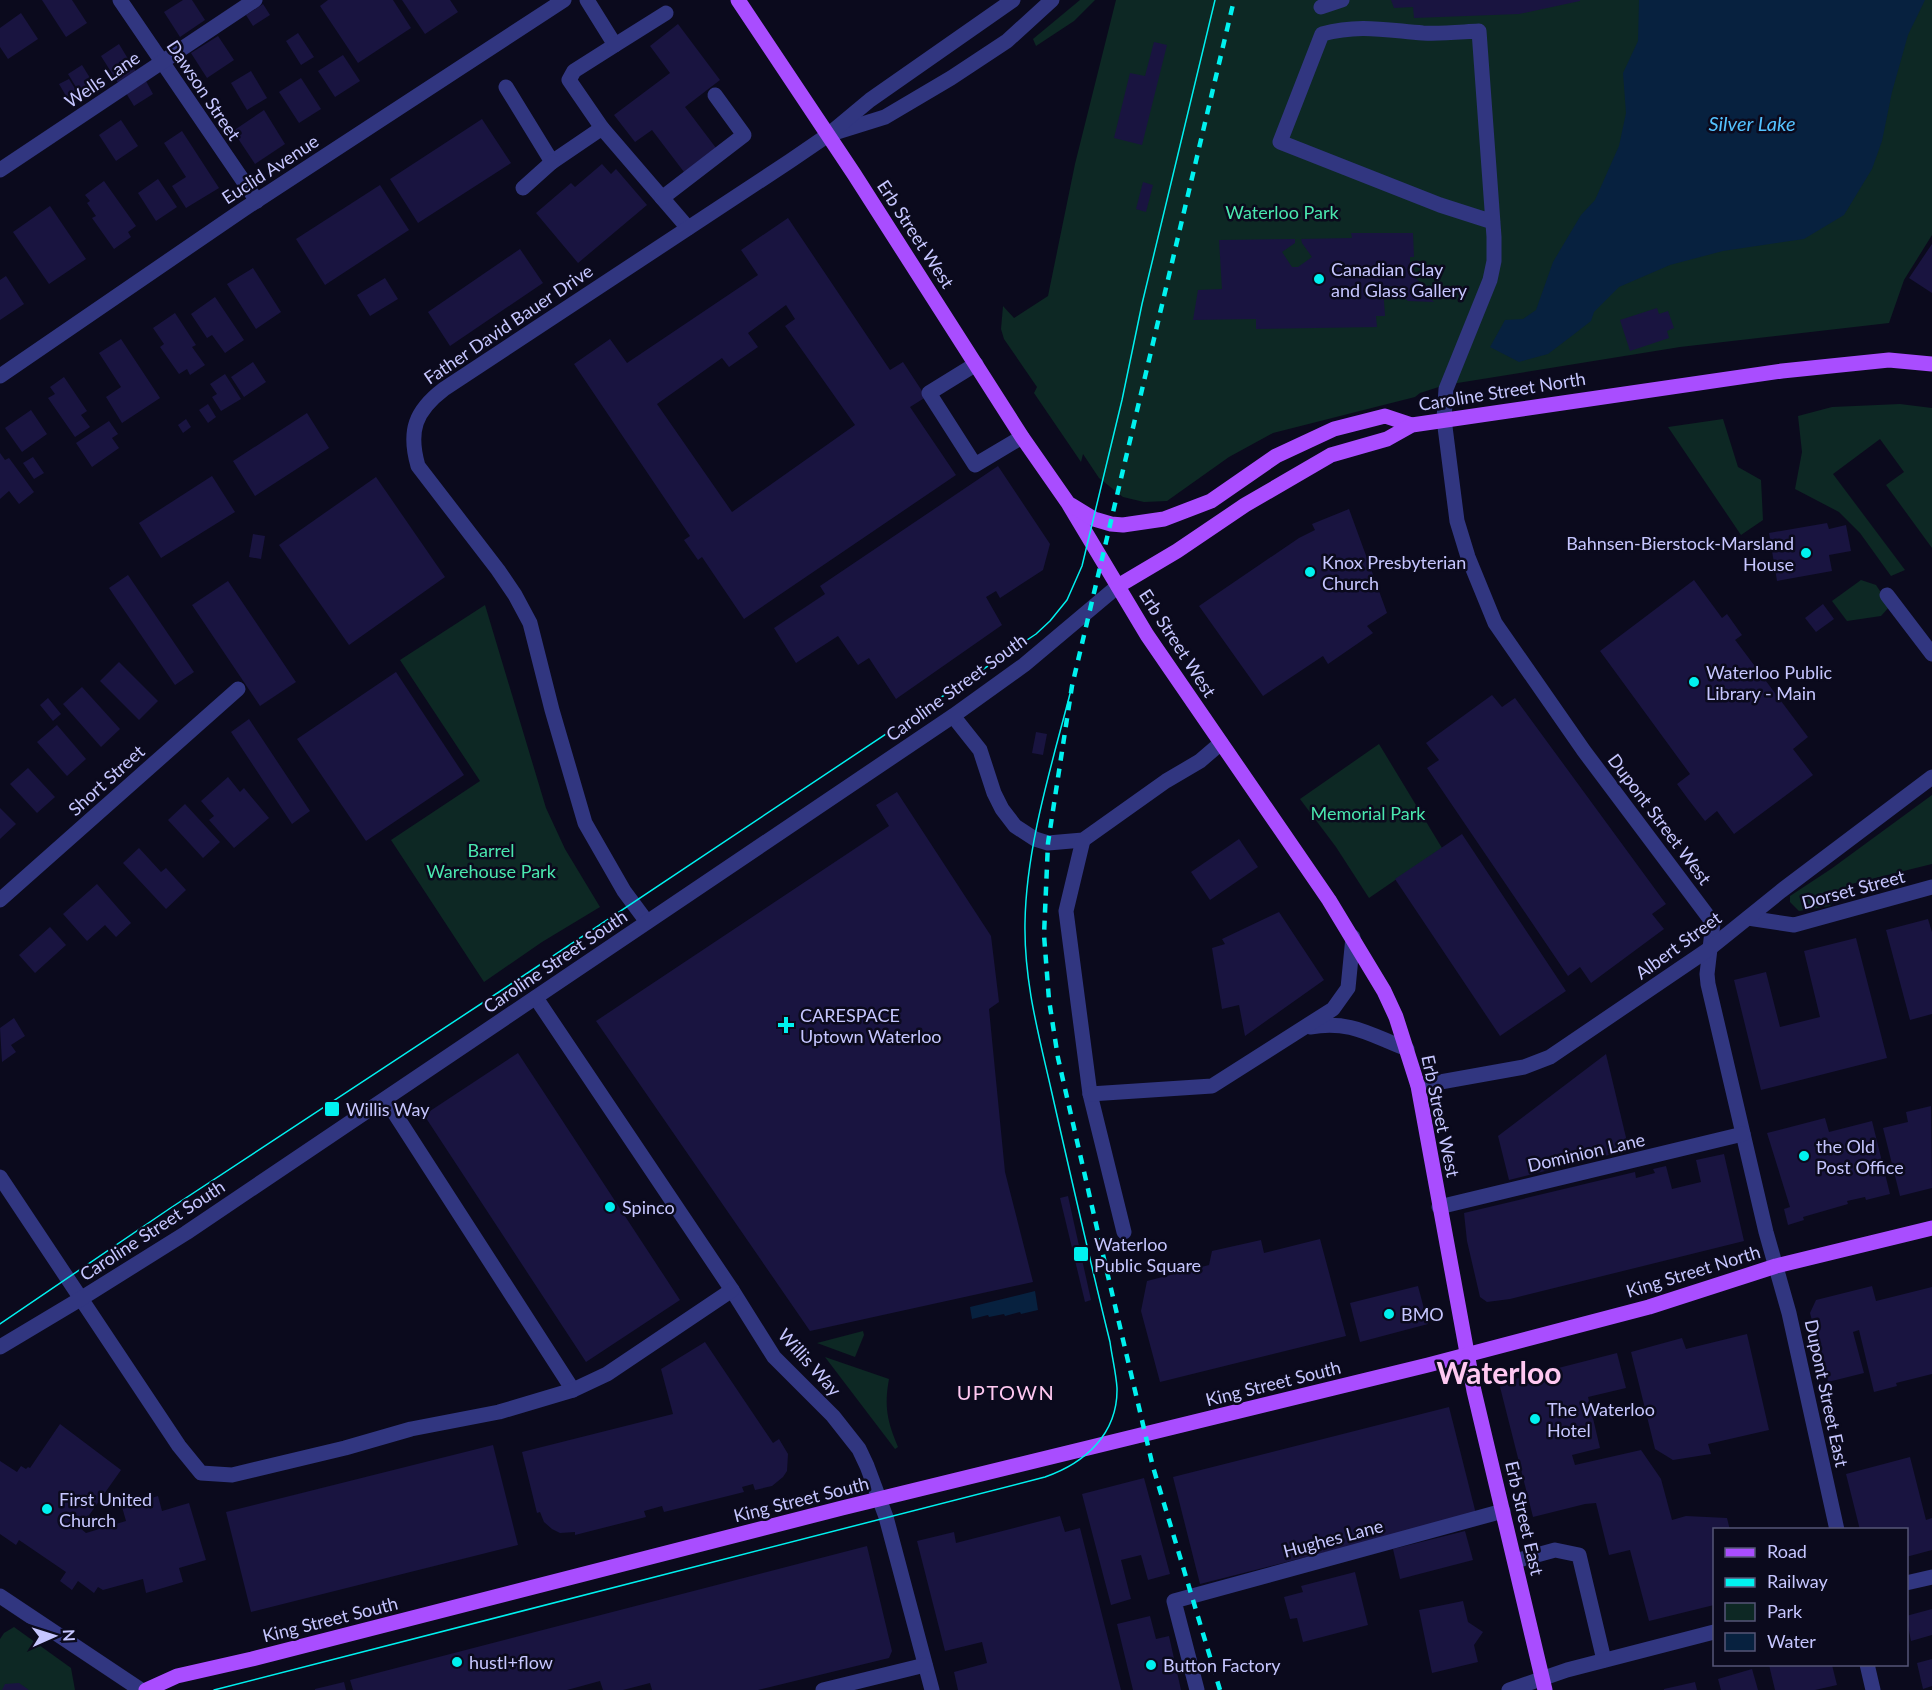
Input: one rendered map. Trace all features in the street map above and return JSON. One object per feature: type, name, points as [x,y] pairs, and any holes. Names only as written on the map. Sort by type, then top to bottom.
[{"type":"main road","name":"Erb Street West","points":[[738,0],[1068,503],[1147,636],[1329,900],[1353,938],[1396,1017],[1418,1086],[1467,1354]]},
{"type":"main road","name":"Caroline Street North","points":[[1118,586],[1177,551],[1245,505],[1332,456],[1387,439],[1412,425],[1782,371],[1889,360],[1932,364]]},
{"type":"main road","points":[[1068,503],[1094,519],[1112,524],[1154,521],[1211,501],[1276,456],[1334,429],[1385,416],[1412,425]]},
{"type":"main road","name":"King Street North","points":[[1467,1354],[1649,1307],[1776,1266],[1932,1228]]},
{"type":"main road","name":"King Street South","points":[[146,1690],[177,1677],[1467,1354]]},
{"type":"main road","name":"Erb Street East","points":[[1467,1354],[1544,1685]]},
{"type":"street","name":"Dawson Street","points":[[120,0],[257,201]]},
{"type":"street","name":"Wells Lane","points":[[0,170],[255,0]]},
{"type":"street","name":"Euclid Avenue","points":[[0,376],[257,201],[564,0]]},
{"type":"street","points":[[587,0],[615,45]]},
{"type":"street","name":"Father David Bauer Drive","points":[[647,921],[624,891],[585,823],[552,710],[530,623],[498,570],[418,466],[413,449],[412,433],[427,402],[444,389],[828,135],[870,100],[1013,0]]},
{"type":"street","name":"Father David Bauer Drive","points":[[828,135],[885,117],[951,78],[1007,41],[1052,0]]},
{"type":"street","points":[[1320,7],[1342,0]]},
{"type":"street","points":[[666,13],[574,71],[569,80],[602,128],[688,228]]},
{"type":"street","name":"Dupont Street West","points":[[1493,222],[1440,205],[1280,142],[1322,34],[1344,28],[1426,33],[1479,32],[1493,222],[1494,261],[1490,280],[1446,388],[1444,419],[1457,521],[1481,592],[1495,623],[1584,751],[1708,914],[1713,924],[1707,974],[1708,984],[1776,1266]]},
{"type":"street","points":[[506,87],[552,162]]},
{"type":"street","points":[[662,198],[744,135],[715,95]]},
{"type":"street","points":[[523,188],[552,162],[602,128]]},
{"type":"street","points":[[976,364],[929,393],[975,465],[1023,437]]},
{"type":"street","name":"Caroline Street South","points":[[0,1347],[186,1233],[953,716],[1024,666],[1118,586]]},
{"type":"street","points":[[1887,595],[1932,654]]},
{"type":"street","name":"Short Street","points":[[0,900],[238,689]]},
{"type":"street","points":[[953,716],[980,750],[994,793],[1002,809],[1016,826],[1035,839],[1048,843],[1083,840],[1166,781],[1200,761],[1221,743]]},
{"type":"street","name":"Albert Street","points":[[1418,1086],[1524,1067],[1550,1057],[1710,949],[1932,777]]},
{"type":"street","points":[[1083,840],[1066,911],[1090,1094],[1124,1233]]},
{"type":"street","name":"Dorset Street","points":[[1748,918],[1794,925],[1932,887]]},
{"type":"street","points":[[1090,1094],[1212,1086],[1333,1008],[1348,988],[1353,938]]},
{"type":"street","name":"Willis Way","points":[[536,998],[732,1290],[774,1357],[833,1416],[859,1449],[880,1500],[932,1690]]},
{"type":"street","points":[[1304,1028],[1331,1024],[1343,1025],[1407,1049]]},
{"type":"street","points":[[386,1100],[573,1390]]},
{"type":"street","name":"Dominion Lane","points":[[1439,1207],[1743,1134]]},
{"type":"street","points":[[0,1177],[179,1446],[201,1473],[232,1475],[345,1448],[411,1429],[499,1412],[573,1390],[607,1374],[732,1290]]},
{"type":"street","name":"Dupont Street East","points":[[1776,1266],[1789,1312],[1837,1528]]},
{"type":"street","name":"Hughes Lane","points":[[1197,1690],[1174,1601],[1503,1511]]},
{"type":"street","points":[[1515,1561],[1555,1550],[1579,1555],[1604,1660]]},
{"type":"street","points":[[1908,1583],[1932,1577]]},
{"type":"street","points":[[2,1601],[141,1690]]},
{"type":"street","points":[[1509,1690],[1544,1685],[1567,1670],[1713,1632]]},
{"type":"street","points":[[823,1690],[925,1665]]},
{"type":"street","points":[[1867,1666],[1873,1690]]},
{"type":"green space","points":[[1080,0],[1095,0],[1074,21],[1036,46],[1033,39]]},
{"type":"green space","name":"Waterloo Park","points":[[1116,0],[1932,0],[1932,235],[1904,280],[1889,323],[1680,347],[1445,385],[1420,393],[1415,397],[1273,433],[1229,457],[1167,501],[1144,502],[1123,497],[1099,478],[1083,454],[1081,462],[1034,393],[1037,387],[1004,339],[1001,329],[1003,306],[1014,318],[1048,296],[1075,164]]},
{"type":"green space","points":[[1900,404],[1932,408],[1932,548],[1886,485],[1904,472],[1880,439],[1833,474],[1905,570],[1891,576],[1860,533],[1839,512],[1795,489],[1802,452],[1798,416],[1832,407]]},
{"type":"green space","points":[[1723,419],[1738,467],[1761,480],[1763,520],[1741,535],[1668,427]]},
{"type":"green space","points":[[1861,580],[1876,585],[1890,606],[1881,616],[1847,621],[1832,601]]},
{"type":"green space","name":"Barrel Warehouse Park","points":[[485,605],[546,808],[565,849],[600,907],[542,942],[484,982],[391,840],[480,781],[400,660]]},
{"type":"green space","name":"Memorial Park","points":[[1379,744],[1442,848],[1369,898],[1336,847],[1300,799]]},
{"type":"green space","points":[[1932,795],[1932,864],[1847,885],[1830,906],[1799,911],[1790,902],[1790,896]]},
{"type":"green space","points":[[863,1331],[864,1335],[855,1357],[817,1343]]},
{"type":"green space","points":[[825,1357],[889,1379],[888,1413],[898,1447],[895,1449]]},
{"type":"green space","points":[[14,1627],[71,1668],[75,1690],[0,1690],[0,1639],[4,1633]]},
{"type":"water","name":"Silver Lake","points":[[1639,0],[1925,0],[1908,35],[1892,92],[1882,141],[1872,169],[1844,215],[1804,239],[1723,251],[1670,265],[1619,287],[1594,312],[1591,321],[1548,354],[1519,362],[1490,347],[1505,320],[1523,319],[1536,310],[1553,262],[1581,215],[1595,200],[1619,146],[1626,113],[1623,73],[1638,41]]},
{"type":"water","points":[[1035,1291],[1038,1310],[1005,1316],[1004,1314],[989,1317],[988,1315],[972,1319],[970,1307]]},
{"type":"building","points":[[42,0],[72,0],[87,23],[66,37]]},
{"type":"building","points":[[183,0],[192,0],[205,20],[180,37],[164,12]]},
{"type":"building","points":[[328,0],[393,0],[411,28],[358,63],[320,6]]},
{"type":"building","points":[[402,0],[450,0],[458,12],[425,34]]},
{"type":"building","points":[[1391,0],[1580,1],[1519,14],[1414,18],[1413,7],[1394,8]]},
{"type":"building","points":[[263,4],[270,15],[253,26],[246,15]]},
{"type":"building","points":[[21,13],[38,39],[8,59],[0,47],[0,28]]},
{"type":"building","points":[[678,24],[720,80],[685,107],[716,148],[684,172],[652,130],[635,142],[614,115],[670,73],[650,46]]},
{"type":"building","points":[[298,33],[314,57],[301,65],[286,41]]},
{"type":"building","points":[[218,36],[234,60],[207,78],[191,53]]},
{"type":"building","points":[[1154,42],[1167,45],[1142,145],[1114,138],[1130,73],[1145,76]]},
{"type":"building","points":[[119,44],[136,72],[118,83],[101,56]]},
{"type":"building","points":[[343,55],[360,81],[335,97],[318,71]]},
{"type":"building","points":[[82,65],[95,86],[81,95],[68,74]]},
{"type":"building","points":[[251,71],[267,98],[247,110],[231,83]]},
{"type":"building","points":[[301,78],[321,109],[299,123],[279,92]]},
{"type":"building","points":[[69,79],[79,95],[69,101],[59,84]]},
{"type":"building","points":[[146,81],[153,94],[134,106],[126,93]]},
{"type":"building","points":[[264,110],[285,144],[255,164],[233,131]]},
{"type":"building","points":[[482,119],[511,163],[418,223],[390,179]]},
{"type":"building","points":[[121,120],[138,146],[116,161],[99,135]]},
{"type":"building","points":[[182,131],[219,188],[186,208],[172,186],[186,177],[164,143]]},
{"type":"building","points":[[602,164],[611,174],[616,169],[647,205],[578,263],[536,213],[571,183],[575,187]]},
{"type":"building","points":[[158,179],[177,207],[156,221],[138,193]]},
{"type":"building","points":[[104,181],[136,226],[128,232],[131,237],[114,249],[92,218],[96,216],[87,203],[90,201],[85,195]]},
{"type":"building","points":[[1143,182],[1153,185],[1146,212],[1136,209]]},
{"type":"building","points":[[380,185],[409,230],[325,285],[296,239]]},
{"type":"building","points":[[50,206],[86,259],[49,284],[13,232]]},
{"type":"building","points":[[788,218],[890,370],[903,362],[926,397],[910,407],[956,475],[744,619],[702,557],[698,560],[684,540],[690,536],[574,364],[610,339],[627,363],[758,275],[741,250]],"holes":[[[786,305],[795,319],[785,326],[855,425],[732,512],[657,404],[722,358],[729,367],[758,347],[748,333]]]},
{"type":"building","name":"Canadian Clay and Glass Gallery","points":[[1351,233],[1413,233],[1414,257],[1410,257],[1410,272],[1432,295],[1429,297],[1434,302],[1408,301],[1395,290],[1395,286],[1383,287],[1385,316],[1376,316],[1377,327],[1256,329],[1256,319],[1193,320],[1198,290],[1222,289],[1219,240],[1295,239],[1295,243],[1282,252],[1292,267],[1298,267],[1312,257],[1301,239],[1352,238]]},
{"type":"building","points":[[1932,244],[1932,293],[1909,278]]},
{"type":"building","points":[[520,249],[543,283],[450,346],[428,312]]},
{"type":"building","points":[[253,268],[281,312],[256,329],[227,284]]},
{"type":"building","points":[[6,276],[24,304],[0,320],[0,280]]},
{"type":"building","points":[[385,278],[398,299],[370,316],[357,295]]},
{"type":"building","points":[[215,297],[244,340],[225,353],[212,335],[207,338],[191,314]]},
{"type":"building","points":[[1657,308],[1659,314],[1668,311],[1674,328],[1667,331],[1669,338],[1630,351],[1620,320]]},
{"type":"building","points":[[175,313],[196,345],[192,347],[205,365],[190,375],[187,369],[179,374],[160,347],[164,344],[153,328]]},
{"type":"building","points":[[121,339],[160,398],[122,423],[106,397],[121,387],[99,353]]},
{"type":"building","points":[[253,362],[266,382],[244,397],[231,377]]},
{"type":"building","points":[[225,374],[241,399],[221,411],[212,397],[217,394],[210,384]]},
{"type":"building","points":[[64,377],[87,411],[81,415],[90,427],[75,437],[48,398],[55,394],[50,387]]},
{"type":"building","points":[[208,404],[216,417],[208,423],[199,410]]},
{"type":"building","points":[[31,410],[47,434],[22,452],[5,428]]},
{"type":"building","points":[[307,413],[329,448],[255,496],[233,461]]},
{"type":"building","points":[[186,419],[191,427],[183,433],[178,425]]},
{"type":"building","points":[[109,421],[118,434],[112,438],[119,448],[92,467],[76,443]]},
{"type":"building","points":[[0,453],[5,460],[9,458],[34,492],[19,504],[9,491],[0,499]]},
{"type":"building","points":[[33,457],[44,473],[34,479],[23,463]]},
{"type":"building","points":[[998,466],[1050,544],[1043,570],[1000,598],[996,591],[986,597],[1002,625],[896,699],[869,658],[858,665],[838,636],[796,663],[774,628],[825,594],[820,586]]},
{"type":"building","points":[[212,476],[235,512],[161,558],[139,523]]},
{"type":"building","points":[[376,477],[445,577],[349,645],[279,545]]},
{"type":"building","name":"Knox Presbyterian Church","points":[[1349,509],[1387,613],[1367,626],[1373,633],[1328,664],[1323,656],[1263,696],[1199,606],[1299,538],[1315,530],[1312,524]]},
{"type":"building","name":"Bahnsen-Bierstock-Marsland House","points":[[1827,523],[1829,529],[1846,525],[1851,551],[1829,555],[1832,571],[1777,581],[1769,533]]},
{"type":"building","points":[[253,534],[265,536],[261,559],[249,557]]},
{"type":"building","points":[[128,575],[194,672],[175,685],[109,588]]},
{"type":"building","name":"Waterloo Public Library - Main","points":[[1694,580],[1722,618],[1727,614],[1742,635],[1735,640],[1808,737],[1793,749],[1813,775],[1734,834],[1717,811],[1705,821],[1677,784],[1690,774],[1600,651]]},
{"type":"building","points":[[228,581],[296,682],[260,706],[192,605]]},
{"type":"building","points":[[1823,604],[1834,619],[1816,632],[1805,618]]},
{"type":"building","points":[[119,662],[158,701],[139,720],[100,681]]},
{"type":"building","points":[[396,672],[464,775],[366,841],[297,739]]},
{"type":"building","points":[[82,687],[120,729],[101,747],[63,704]]},
{"type":"building","points":[[1492,695],[1502,707],[1515,698],[1666,904],[1652,914],[1664,929],[1591,983],[1580,967],[1568,976],[1427,768],[1439,760],[1426,743]]},
{"type":"building","points":[[48,698],[61,714],[53,721],[40,705]]},
{"type":"building","points":[[249,719],[310,811],[292,824],[231,732]]},
{"type":"building","points":[[57,725],[86,759],[67,776],[37,742]]},
{"type":"building","points":[[1036,732],[1047,734],[1043,755],[1032,753]]},
{"type":"building","points":[[28,768],[55,797],[37,813],[10,784]]},
{"type":"building","points":[[228,777],[240,792],[244,788],[269,818],[234,848],[209,820],[214,816],[201,801]]},
{"type":"building","points":[[897,792],[991,936],[999,1002],[989,1009],[1005,1172],[1033,1282],[810,1331],[596,1021],[889,826],[876,805]]},
{"type":"building","points":[[185,804],[220,842],[203,858],[168,820]]},
{"type":"building","points":[[0,808],[16,824],[0,839]]},
{"type":"building","points":[[1462,834],[1566,991],[1500,1036],[1395,879]]},
{"type":"building","points":[[1239,839],[1258,867],[1210,900],[1191,872]]},
{"type":"building","points":[[139,848],[161,872],[166,868],[186,890],[166,909],[123,863]]},
{"type":"building","points":[[97,884],[131,923],[116,937],[105,925],[87,941],[63,914]]},
{"type":"building","points":[[1279,912],[1324,980],[1245,1036],[1239,1005],[1222,1009],[1212,948],[1225,944],[1222,939]]},
{"type":"building","points":[[1928,919],[1932,932],[1932,1014],[1910,1020],[1886,930]]},
{"type":"building","points":[[50,927],[66,945],[35,973],[19,955]]},
{"type":"building","points":[[1856,938],[1887,1058],[1761,1090],[1734,980],[1766,972],[1780,1027],[1820,1017],[1804,951]]},
{"type":"building","points":[[14,1018],[25,1036],[11,1045],[16,1052],[2,1062],[0,1028]]},
{"type":"building","points":[[518,1053],[680,1300],[586,1362],[424,1115]]},
{"type":"building","points":[[1606,1054],[1629,1150],[1509,1180],[1498,1136]]},
{"type":"building","points":[[1931,1106],[1932,1188],[1900,1196],[1883,1128],[1908,1122],[1906,1112]]},
{"type":"building","name":"the Old Post Office","points":[[1825,1118],[1829,1132],[1872,1121],[1890,1194],[1866,1200],[1865,1197],[1847,1201],[1848,1204],[1803,1217],[1804,1220],[1788,1225],[1784,1209],[1790,1207],[1767,1133]]},
{"type":"building","points":[[1724,1154],[1744,1241],[1510,1299],[1487,1302],[1480,1297],[1467,1241],[1464,1213],[1635,1172],[1636,1178],[1655,1173],[1653,1169],[1666,1166],[1672,1189],[1701,1182],[1696,1160]]},
{"type":"building","points":[[1068,1196],[1091,1300],[1085,1302],[1060,1198]]},
{"type":"building","points":[[1320,1239],[1346,1336],[1160,1382],[1141,1311],[1147,1281],[1209,1265],[1212,1251],[1261,1240],[1264,1253]]},
{"type":"building","name":"BMO","points":[[1418,1286],[1428,1324],[1360,1342],[1350,1303]]},
{"type":"building","points":[[1872,1286],[1876,1301],[1932,1287],[1932,1374],[1896,1383],[1897,1386],[1874,1392],[1859,1330],[1853,1332],[1864,1373],[1828,1382],[1810,1313],[1816,1300]]},
{"type":"building","points":[[1747,1334],[1769,1430],[1708,1444],[1711,1454],[1673,1460],[1655,1449],[1631,1352],[1682,1338],[1686,1349]]},
{"type":"building","points":[[705,1342],[773,1443],[779,1439],[788,1454],[787,1471],[783,1477],[772,1486],[755,1490],[753,1484],[742,1487],[744,1492],[664,1512],[662,1506],[644,1511],[646,1517],[575,1535],[575,1532],[560,1533],[552,1529],[544,1522],[540,1512],[537,1513],[522,1452],[673,1414],[661,1369]]},
{"type":"building","points":[[1617,1353],[1626,1388],[1588,1397],[1600,1448],[1572,1455],[1575,1465],[1641,1450],[1661,1479],[1672,1520],[1686,1516],[1727,1518],[1730,1528],[1713,1528],[1713,1605],[1649,1621],[1630,1550],[1609,1555],[1596,1503],[1533,1517],[1499,1383]]},
{"type":"building","points":[[1449,1407],[1476,1514],[1200,1584],[1173,1477]]},
{"type":"building","name":"First United Church","points":[[60,1424],[121,1470],[80,1528],[86,1533],[126,1521],[122,1507],[158,1496],[162,1511],[189,1503],[206,1560],[179,1568],[183,1582],[146,1593],[143,1579],[103,1590],[98,1587],[94,1593],[78,1581],[72,1590],[60,1581],[66,1572],[19,1540],[16,1545],[0,1534],[0,1461],[17,1472],[21,1466],[26,1469],[30,1468]]},
{"type":"building","points":[[493,1445],[518,1545],[251,1612],[226,1512]]},
{"type":"building","points":[[1910,1457],[1926,1520],[1932,1518],[1932,1550],[1908,1556],[1908,1528],[1860,1528],[1846,1474]]},
{"type":"building","points":[[1144,1478],[1170,1574],[1148,1580],[1141,1555],[1121,1560],[1131,1599],[1111,1605],[1082,1494]]},
{"type":"building","points":[[1060,1516],[1065,1532],[1080,1528],[1121,1690],[958,1690],[954,1672],[987,1663],[982,1642],[945,1651],[917,1541],[954,1532],[956,1543]]},
{"type":"building","points":[[1465,1531],[1473,1560],[1400,1579],[1393,1549]]},
{"type":"building","points":[[867,1546],[892,1651],[889,1658],[758,1690],[652,1690],[650,1683],[623,1690],[603,1690],[600,1681],[567,1690],[353,1690],[350,1680]]},
{"type":"building","points":[[1355,1572],[1368,1625],[1303,1642],[1297,1618],[1290,1619],[1284,1597],[1303,1592],[1301,1586]]},
{"type":"building","points":[[1463,1601],[1468,1622],[1483,1632],[1474,1645],[1478,1662],[1432,1673],[1419,1610]]},
{"type":"building","points":[[1932,1609],[1932,1635],[1911,1641],[1908,1615]]},
{"type":"building","name":"Button Factory","points":[[1150,1616],[1156,1639],[1169,1636],[1181,1690],[1133,1690],[1117,1624]]},
{"type":"building","points":[[1932,1659],[1932,1686],[1923,1689],[1917,1663]]},
{"type":"building","points":[[1769,1666],[1832,1666],[1837,1685],[1815,1690],[1775,1690]]},
{"type":"building","points":[[1752,1669],[1758,1690],[1721,1690],[1718,1679]]},
{"type":"building","points":[[344,1682],[346,1690],[315,1690],[315,1689]]},
{"type":"building","points":[[1695,1682],[1697,1690],[1664,1690],[1664,1689]]},
{"type":"building","points":[[19,1683],[29,1690],[2,1690],[5,1684]]},
{"type":"tram line","points":[[0,1324],[169,1209],[1036,634],[1050,621],[1067,600],[1082,566],[1215,0]]},
{"type":"tram line","points":[[214,1690],[1045,1477],[1073,1464],[1096,1444],[1112,1419],[1116,1404],[1116,1377],[1110,1342],[1037,1027],[1029,986],[1025,944],[1027,893],[1035,834],[1072,686]]},
{"type":"railway","points":[[1220,1690],[1153,1467],[1104,1259],[1058,1058],[1049,1000],[1044,935],[1048,843],[1072,686],[1234,0]]},
{"type":"place","name":"Canadian Clay and Glass Gallery","points":[[1319,279]]},
{"type":"place","name":"Bahnsen-Bierstock-Marsland House","points":[[1806,553]]},
{"type":"place","name":"Knox Presbyterian Church","points":[[1310,572]]},
{"type":"place","name":"Waterloo Public Library - Main","points":[[1694,682]]},
{"type":"place","name":"CARESPACE Uptown Waterloo","points":[[786,1025]]},
{"type":"place","name":"Willis Way","points":[[332,1109]]},
{"type":"place","name":"the Old Post Office","points":[[1804,1156]]},
{"type":"place","name":"Spinco","points":[[610,1207]]},
{"type":"place","name":"Waterloo Public Square","points":[[1081,1254]]},
{"type":"place","name":"BMO","points":[[1389,1314]]},
{"type":"place","name":"The Waterloo Hotel","points":[[1535,1419]]},
{"type":"place","name":"First United Church","points":[[47,1509]]},
{"type":"place","name":"hustl+flow","points":[[457,1662]]},
{"type":"place","name":"Button Factory","points":[[1151,1665]]},
{"type":"district","name":"Waterloo","points":[[1499,1372]]},
{"type":"district","name":"UPTOWN","points":[[1006,1392]]}]
